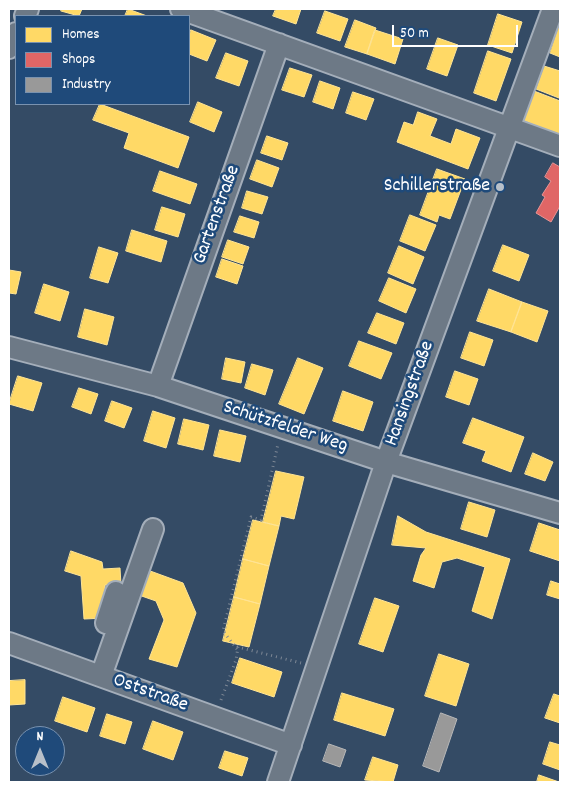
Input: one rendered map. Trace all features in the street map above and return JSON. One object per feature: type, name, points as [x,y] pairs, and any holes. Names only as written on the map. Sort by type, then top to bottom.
[{"type":"street","points":[[181,9],[560,146]]},
{"type":"street","name":"Hansingstraße","points":[[278,782],[386,462],[553,9]]},
{"type":"street","points":[[9,48],[15,35]]},
{"type":"street","name":"Gartenstraße","points":[[158,386],[279,44]]},
{"type":"street","name":"Schützfelder Weg","points":[[9,347],[158,386],[386,462],[560,513]]},
{"type":"street","points":[[95,674],[153,529]]},
{"type":"street","points":[[95,674],[116,592]]},
{"type":"street","name":"Oststraße","points":[[9,643],[291,745]]},
{"type":"path","points":[[215,718],[236,660],[237,649],[223,631],[251,517],[261,520],[282,427]]},
{"type":"path","points":[[237,649],[238,647],[316,667]]},
{"type":"building: Homes","points":[[62,9],[82,9],[79,15],[61,11]]},
{"type":"building: Homes","points":[[128,9],[144,15],[125,15]]},
{"type":"building: Homes","points":[[276,9],[301,9],[296,24],[273,16]]},
{"type":"building: Homes","points":[[325,11],[348,19],[340,41],[317,33]]},
{"type":"building: Homes","points":[[498,14],[522,22],[512,53],[488,45]]},
{"type":"building: Homes","points":[[355,20],[376,28],[367,54],[345,47]]},
{"type":"building: Homes","points":[[560,22],[560,57],[550,53]]},
{"type":"building: Homes","points":[[191,30],[216,40],[207,61],[190,54]]},
{"type":"building: Homes","points":[[375,30],[403,39],[395,64],[367,54]]},
{"type":"building: Homes","points":[[438,38],[458,45],[447,76],[427,69]]},
{"type":"building: Homes","points":[[488,51],[511,59],[496,101],[474,93]]},
{"type":"building: Homes","points":[[226,53],[248,61],[239,86],[216,78]]},
{"type":"building: Homes","points":[[544,66],[560,71],[559,98],[536,89]]},
{"type":"building: Homes","points":[[290,68],[312,75],[304,97],[282,90]]},
{"type":"building: Homes","points":[[320,81],[340,88],[333,109],[313,102]]},
{"type":"building: Homes","points":[[534,91],[560,101],[560,135],[523,120]]},
{"type":"building: Homes","points":[[353,92],[374,99],[366,120],[346,113]]},
{"type":"building: Homes","points":[[198,102],[222,112],[214,132],[190,122]]},
{"type":"building: Homes","points":[[100,105],[103,105],[189,137],[178,168],[124,148],[129,133],[93,120]]},
{"type":"building: Homes","points":[[418,112],[437,119],[430,136],[451,144],[456,129],[480,138],[468,169],[397,142],[404,122],[413,125]]},
{"type":"building: Homes","points":[[267,136],[288,143],[282,160],[261,153]]},
{"type":"building: Homes","points":[[257,160],[279,168],[272,187],[250,179]]},
{"type":"building: Homes","points":[[437,169],[465,179],[450,219],[439,215],[437,222],[420,215]]},
{"type":"building: Homes","points":[[160,171],[197,184],[190,204],[153,191]]},
{"type":"building: Homes","points":[[247,191],[268,197],[262,214],[242,208]]},
{"type":"building: Homes","points":[[162,207],[185,214],[178,237],[155,230]]},
{"type":"building: Homes","points":[[410,215],[436,225],[425,251],[400,241]]},
{"type":"building: Homes","points":[[240,216],[259,222],[254,238],[234,232]]},
{"type":"building: Homes","points":[[132,230],[167,241],[161,262],[126,251]]},
{"type":"building: Homes","points":[[228,240],[249,247],[243,264],[222,257]]},
{"type":"building: Homes","points":[[503,245],[529,255],[519,281],[493,271]]},
{"type":"building: Homes","points":[[399,246],[424,257],[413,284],[388,273]]},
{"type":"building: Homes","points":[[99,247],[118,253],[108,283],[90,278]]},
{"type":"building: Homes","points":[[222,259],[243,266],[237,284],[216,277]]},
{"type":"building: Homes","points":[[9,270],[21,272],[16,294],[9,293]]},
{"type":"building: Homes","points":[[389,278],[416,289],[406,313],[379,301]]},
{"type":"building: Homes","points":[[44,284],[69,292],[60,321],[35,313]]},
{"type":"building: Homes","points":[[489,289],[522,302],[511,332],[477,321]]},
{"type":"building: Homes","points":[[522,302],[548,311],[537,342],[511,332]]},
{"type":"building: Homes","points":[[85,309],[114,317],[107,345],[78,337]]},
{"type":"building: Homes","points":[[377,313],[404,323],[396,344],[368,333]]},
{"type":"building: Homes","points":[[470,332],[493,340],[484,366],[461,358]]},
{"type":"building: Homes","points":[[359,341],[392,353],[381,379],[349,366]]},
{"type":"building: Homes","points":[[226,358],[245,362],[241,383],[222,379]]},
{"type":"building: Homes","points":[[298,358],[323,368],[304,414],[279,404]]},
{"type":"building: Homes","points":[[252,364],[273,370],[265,395],[245,388]]},
{"type":"building: Homes","points":[[455,371],[478,379],[469,405],[446,397]]},
{"type":"building: Homes","points":[[18,376],[42,383],[33,411],[9,404]]},
{"type":"building: Homes","points":[[79,388],[98,394],[91,414],[72,407]]},
{"type":"building: Homes","points":[[343,391],[373,402],[363,431],[333,421]]},
{"type":"building: Homes","points":[[112,401],[132,408],[124,428],[105,421]]},
{"type":"building: Homes","points":[[153,411],[175,418],[166,448],[144,441]]},
{"type":"building: Homes","points":[[473,418],[524,437],[511,472],[482,461],[486,451],[463,443]]},
{"type":"building: Homes","points":[[184,419],[209,425],[203,450],[178,444]]},
{"type":"building: Homes","points":[[220,430],[246,436],[240,462],[214,456]]},
{"type":"building: Homes","points":[[533,453],[553,462],[545,481],[525,474]]},
{"type":"building: Homes","points":[[276,471],[304,477],[294,519],[281,516],[279,526],[263,522]]},
{"type":"building: Homes","points":[[469,502],[495,510],[487,537],[461,529]]},
{"type":"building: Homes","points":[[398,516],[426,532],[510,559],[492,619],[472,611],[485,567],[457,558],[442,562],[434,588],[413,581],[421,555],[426,548],[392,545]]},
{"type":"building: Homes","points":[[253,520],[279,526],[269,566],[243,559]]},
{"type":"building: Homes","points":[[539,523],[560,530],[560,561],[530,551]]},
{"type":"building: Homes","points":[[71,551],[102,562],[103,569],[120,568],[121,585],[105,585],[106,618],[84,619],[81,576],[65,571]]},
{"type":"building: Homes","points":[[243,559],[269,566],[260,604],[234,597]]},
{"type":"building: Homes","points":[[142,568],[183,583],[196,613],[177,667],[149,659],[164,620],[156,601],[133,593]]},
{"type":"building: Homes","points":[[551,581],[560,584],[560,599],[547,595]]},
{"type":"building: Homes","points":[[234,597],[260,604],[249,647],[223,641]]},
{"type":"building: Homes","points":[[375,598],[399,606],[383,652],[359,644]]},
{"type":"building: Homes","points":[[439,654],[469,664],[456,706],[425,696]]},
{"type":"building: Homes","points":[[240,658],[282,672],[274,697],[232,683]]},
{"type":"building: Homes","points":[[25,680],[25,704],[9,705],[9,681]]},
{"type":"building: Homes","points":[[342,693],[394,709],[385,736],[334,720]]},
{"type":"building: Homes","points":[[554,694],[560,696],[560,723],[545,718]]},
{"type":"building: Homes","points":[[63,697],[95,708],[87,732],[55,721]]},
{"type":"building: Homes","points":[[107,714],[132,722],[125,744],[100,736]]},
{"type":"building: Homes","points":[[153,721],[183,732],[173,760],[143,749]]},
{"type":"building: Homes","points":[[550,742],[560,745],[560,770],[543,764]]},
{"type":"building: Homes","points":[[225,751],[248,758],[242,776],[219,768]]},
{"type":"building: Homes","points":[[373,757],[398,765],[393,782],[365,780]]},
{"type":"building: Homes","points":[[539,775],[559,782],[537,782]]},
{"type":"building: Shops","points":[[553,163],[560,167],[560,206],[551,222],[536,213],[545,197],[542,195],[551,181],[545,177]]},
{"type":"building: Industry","points":[[441,713],[457,719],[439,772],[423,766]]},
{"type":"building: Industry","points":[[329,744],[346,750],[340,767],[323,761]]},
{"type":"place","name":"Schillerstraße","points":[[500,187]]}]
